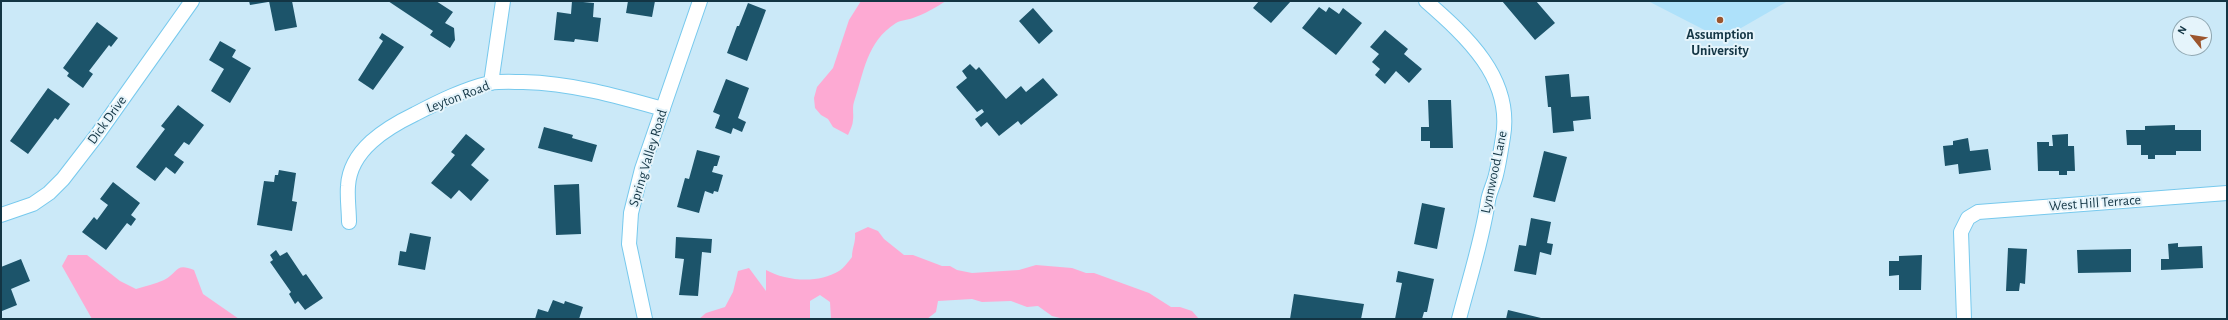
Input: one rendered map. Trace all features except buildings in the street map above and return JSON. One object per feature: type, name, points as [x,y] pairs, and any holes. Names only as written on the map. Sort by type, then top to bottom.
[{"type":"street","name":"Dick Drive","points":[[1,215],[33,204],[49,193],[62,180],[97,135],[192,1]]},
{"type":"street","points":[[491,83],[502,1]]},
{"type":"street","name":"Spring Valley Road","points":[[645,319],[632,259],[629,229],[631,213],[642,168],[700,1]]},
{"type":"street","name":"Lynnwood Lane","points":[[1426,1],[1472,44],[1487,64],[1498,87],[1503,103],[1504,135],[1497,174],[1488,202],[1459,319]]},
{"type":"street","name":"Leyton Road","points":[[349,222],[350,178],[358,157],[368,144],[382,132],[428,107],[491,83],[540,82],[574,86],[663,109]]},
{"type":"street","name":"West Hill Terrace","points":[[1964,319],[1961,244],[1962,226],[1978,212],[2227,193]]},
{"type":"shaded area","points":[[861,1],[946,1],[913,18],[896,23],[878,39],[872,49],[864,69],[853,104],[853,122],[848,135],[833,127],[828,119],[821,115],[815,108],[814,98],[817,87],[833,68],[849,20]]},
{"type":"shaded area","name":"Assumption University","points":[[1648,1],[1788,1],[1722,39]]},
{"type":"shaded area","points":[[868,227],[878,231],[884,239],[904,255],[913,255],[942,266],[950,266],[957,270],[972,273],[1019,270],[1036,265],[1072,268],[1086,273],[1094,273],[1149,293],[1171,307],[1180,307],[1192,311],[1199,319],[1064,319],[1052,316],[1038,306],[1027,307],[1011,301],[982,302],[972,299],[938,301],[936,312],[927,319],[831,319],[830,302],[820,295],[810,301],[810,319],[699,319],[706,313],[725,307],[733,292],[738,271],[749,268],[766,291],[766,270],[783,277],[802,280],[822,278],[839,271],[852,257],[855,233]]},
{"type":"shaded area","points":[[68,255],[87,255],[120,281],[136,289],[164,280],[177,269],[183,267],[194,270],[203,294],[239,319],[92,319],[62,266]]},
{"type":"place","name":"Assumption University","points":[[1720,20]]}]
